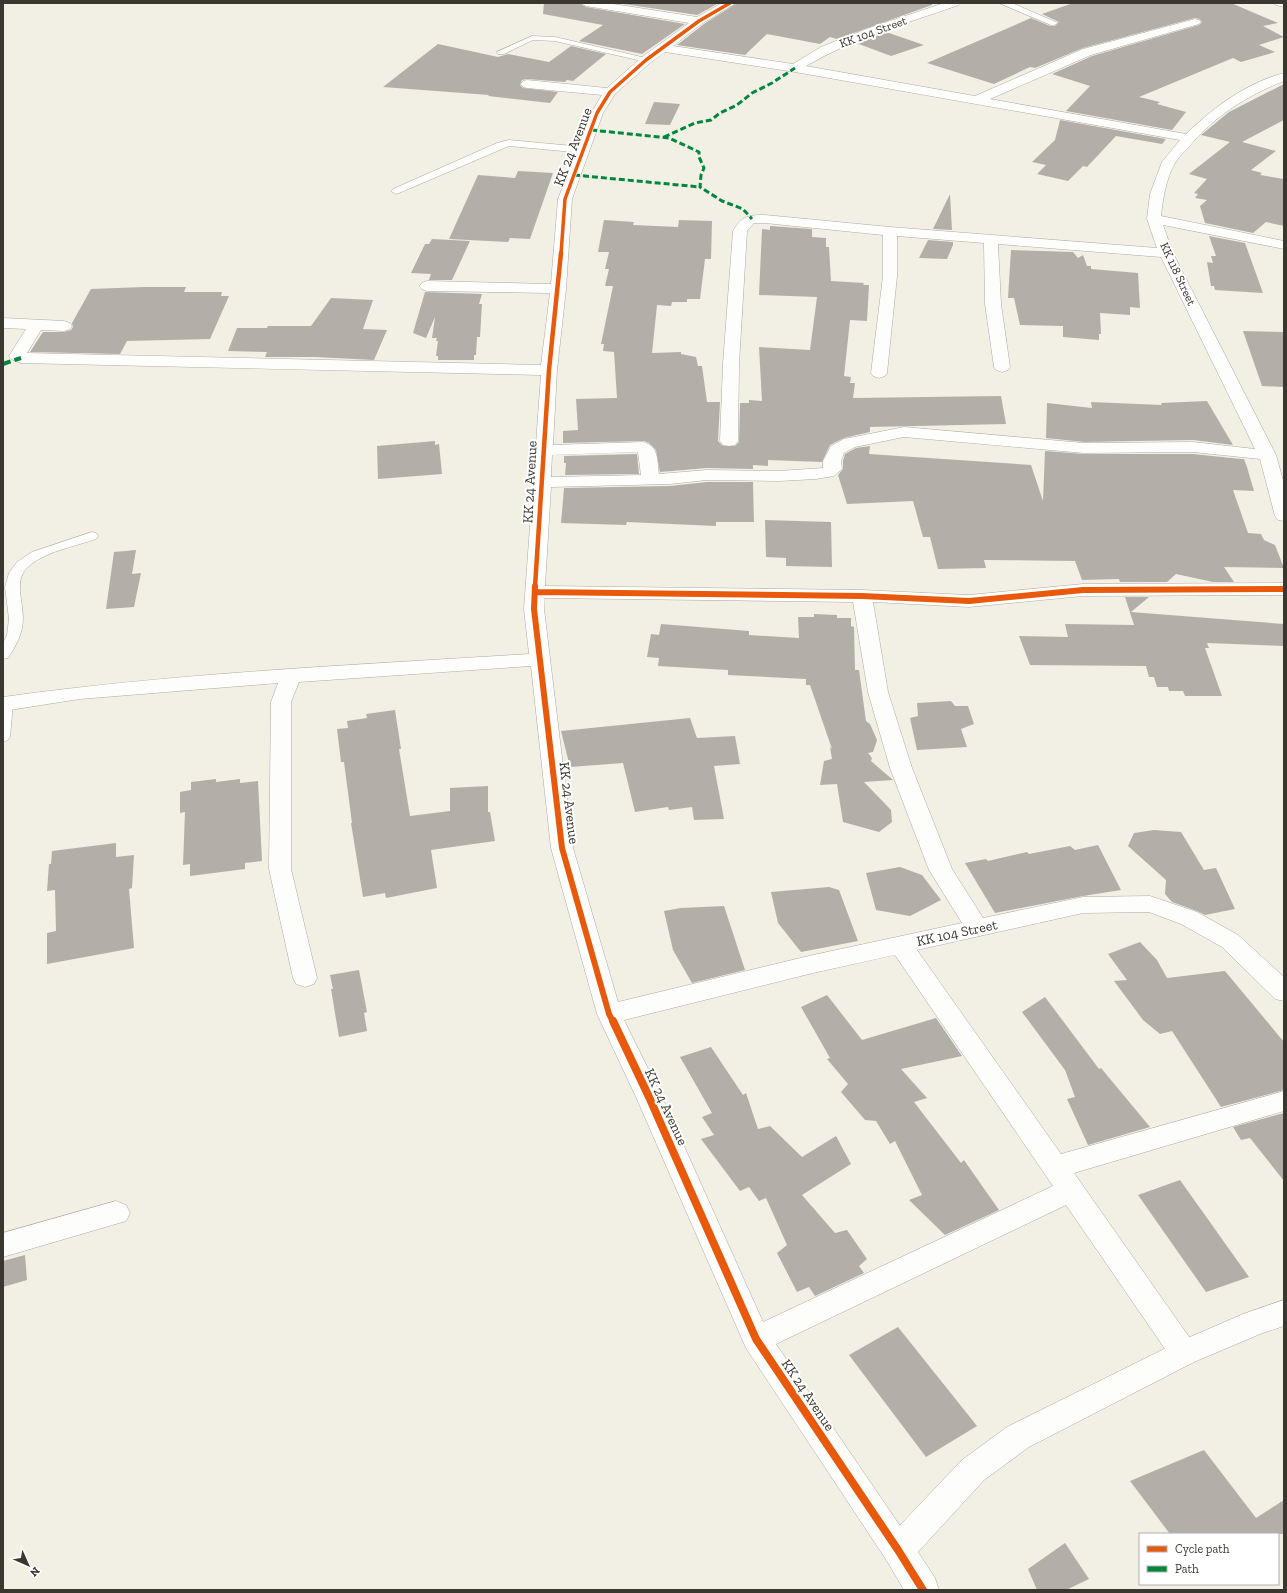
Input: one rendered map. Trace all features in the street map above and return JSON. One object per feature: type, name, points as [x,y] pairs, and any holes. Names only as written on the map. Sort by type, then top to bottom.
[{"type":"street","points":[[586,3],[699,21]]},
{"type":"street","name":"KK 24 Avenue","points":[[730,3],[699,21],[654,54],[610,92],[597,114],[565,199],[558,289],[549,370],[534,609],[562,848],[609,1014],[649,1097],[756,1339],[898,1550],[923,1590]]},
{"type":"street","name":"KK 104 Street","points":[[795,68],[825,50],[873,30],[955,3]]},
{"type":"street","points":[[1280,3],[1284,4]]},
{"type":"street","points":[[977,100],[1087,52],[1195,22]]},
{"type":"street","points":[[654,54],[795,68],[1189,138]]},
{"type":"street","name":"KK 118 Street","points":[[1284,77],[1261,86],[1233,101],[1214,114],[1189,138],[1169,162],[1157,194],[1154,218],[1166,253],[1267,455],[1284,516]]},
{"type":"street","points":[[527,84],[610,92]]},
{"type":"street","points":[[1154,218],[1284,245]]},
{"type":"street","points":[[729,441],[731,364],[740,231],[744,222],[752,219],[765,219],[890,231],[1166,253]]},
{"type":"street","points":[[879,373],[890,276],[890,231]]},
{"type":"street","points":[[991,239],[993,304],[1002,367]]},
{"type":"street","points":[[427,286],[558,289]]},
{"type":"street","points":[[3,323],[64,326]]},
{"type":"street","points":[[37,324],[17,356],[21,358],[549,370]]},
{"type":"street","points":[[542,482],[651,480],[707,475],[779,476],[816,474],[828,472],[833,468],[832,461],[837,450],[850,443],[904,432],[1084,448],[1193,447],[1267,455]]},
{"type":"street","points":[[544,450],[643,447],[646,449],[651,480]]},
{"type":"street","points":[[536,592],[862,596],[969,601],[1083,590],[1284,589]]},
{"type":"street","points":[[862,596],[878,692],[901,768],[941,870],[977,928]]},
{"type":"street","points":[[4,702],[80,693],[291,676],[540,660]]},
{"type":"street","points":[[291,676],[281,702],[280,868],[305,978]]},
{"type":"street","name":"KK 104 Street","points":[[609,1014],[813,964],[1084,905],[1150,904],[1189,918],[1230,941],[1284,992]]},
{"type":"street","points":[[901,945],[1184,1353]]},
{"type":"street","points":[[1056,1167],[1284,1101]]},
{"type":"street","points":[[756,1339],[1072,1190]]},
{"type":"street","points":[[3,1245],[116,1214]]},
{"type":"street","points":[[898,1550],[973,1470],[1018,1437],[1184,1353],[1253,1324],[1284,1313]]},
{"type":"lane","points":[[1003,3],[1018,7],[1029,14],[1054,23]]},
{"type":"lane","points":[[501,52],[532,38],[555,39],[654,54]]},
{"type":"lane","points":[[396,191],[500,145],[510,143],[584,150]]},
{"type":"lane","points":[[3,655],[14,635],[16,619],[12,587],[14,576],[22,565],[37,555],[92,536]]},
{"type":"lane","points":[[3,737],[4,702]]},
{"type":"building","points":[[544,3],[579,3],[586,7],[685,24],[642,54],[579,41],[603,25],[543,14]]},
{"type":"building","points":[[617,3],[719,3],[697,15]]},
{"type":"building","points":[[737,3],[932,3],[932,5],[837,39],[830,37],[820,44],[767,34],[745,55],[677,45],[704,24]]},
{"type":"building","points":[[1073,3],[1231,3],[1278,23],[1263,26],[1284,37],[1259,45],[1275,52],[1241,62],[1233,58],[1139,97],[1160,102],[1157,104],[1186,112],[1172,130],[1066,111],[1090,86],[1052,74],[1092,56],[1199,25],[1202,22],[1199,19],[1195,18],[1083,48],[1035,68],[1030,67],[994,84],[927,63],[1031,18],[1050,26],[1055,26],[1059,22],[1042,14]]},
{"type":"building","points":[[886,32],[924,45],[891,56],[856,43]]},
{"type":"building","points":[[438,44],[498,57],[508,54],[549,62],[571,46],[606,54],[573,81],[522,80],[520,85],[523,88],[558,92],[550,103],[488,96],[489,95],[383,87]]},
{"type":"building","points":[[1284,84],[1284,120],[1242,142],[1276,151],[1251,170],[1262,173],[1260,175],[1284,179],[1284,226],[1266,222],[1253,233],[1205,223],[1200,206],[1207,200],[1195,198],[1198,194],[1194,193],[1207,179],[1189,174],[1230,142],[1201,135],[1229,112]]},
{"type":"building","points":[[654,102],[680,104],[670,125],[645,124]]},
{"type":"building","points":[[1060,120],[1166,139],[1162,144],[1116,136],[1087,167],[1083,166],[1068,181],[1037,174],[1046,165],[1032,162],[1055,140]]},
{"type":"building","points":[[518,171],[553,173],[530,239],[510,238],[508,242],[449,239],[478,175],[515,178]]},
{"type":"building","points":[[950,194],[952,230],[933,229]]},
{"type":"building","points":[[604,220],[634,222],[633,225],[678,227],[679,220],[712,221],[711,259],[705,259],[700,299],[687,299],[687,302],[672,302],[671,306],[657,305],[652,353],[681,352],[681,354],[696,357],[698,366],[702,366],[707,402],[720,402],[718,441],[723,446],[735,446],[739,442],[740,403],[749,403],[749,400],[762,401],[759,347],[810,350],[817,297],[759,295],[762,229],[770,230],[770,226],[812,229],[812,237],[826,238],[826,247],[829,247],[831,281],[864,283],[863,285],[869,285],[867,321],[850,320],[844,376],[851,377],[850,383],[855,383],[853,398],[1001,396],[1006,424],[870,427],[870,432],[844,438],[830,445],[822,462],[768,460],[768,466],[753,465],[753,469],[707,468],[660,472],[656,450],[649,443],[644,441],[563,443],[563,431],[578,430],[576,399],[617,398],[614,352],[603,351],[604,344],[601,344],[613,286],[605,286],[609,269],[605,269],[609,252],[598,252]]},
{"type":"building","points":[[1209,236],[1245,243],[1263,293],[1215,290],[1214,286],[1211,286],[1207,262],[1213,263],[1211,256],[1216,256]]},
{"type":"building","points":[[432,239],[470,241],[452,280],[429,280],[431,274],[411,273],[425,244],[429,244]]},
{"type":"building","points":[[928,240],[953,242],[947,259],[919,258]]},
{"type":"building","points":[[1011,250],[1073,252],[1078,258],[1083,255],[1087,266],[1091,266],[1091,269],[1138,273],[1140,308],[1130,307],[1130,315],[1100,313],[1101,334],[1099,334],[1099,340],[1063,337],[1063,326],[1020,325],[1014,298],[1008,298]]},
{"type":"building","points":[[186,287],[184,292],[222,292],[221,296],[229,296],[210,339],[127,341],[120,354],[30,352],[43,332],[64,332],[71,330],[73,327],[72,323],[91,289]]},
{"type":"building","points":[[425,292],[482,294],[479,304],[482,304],[480,337],[477,337],[476,355],[474,355],[474,360],[438,360],[438,356],[436,356],[438,341],[436,341],[437,338],[432,338],[435,317],[426,338],[413,333]]},
{"type":"building","points":[[331,298],[373,300],[363,329],[387,330],[374,360],[315,357],[265,357],[267,352],[228,351],[237,328],[311,326]]},
{"type":"building","points":[[1243,331],[1284,332],[1284,387],[1262,386]]},
{"type":"building","points":[[1207,401],[1233,445],[1193,440],[1084,442],[1046,438],[1047,403],[1092,408],[1091,402],[1162,405],[1161,403]]},
{"type":"building","points":[[435,441],[435,445],[439,444],[442,474],[378,479],[377,446]]},
{"type":"building","points":[[870,446],[869,454],[1031,465],[1043,501],[1045,451],[1084,454],[1193,454],[1244,459],[1254,491],[1233,490],[1248,533],[1261,534],[1264,540],[1275,545],[1284,568],[1224,567],[1234,582],[1213,582],[1176,574],[1167,582],[1120,582],[1119,579],[1082,580],[1075,561],[984,560],[986,568],[938,569],[930,537],[923,537],[913,501],[847,504],[838,475],[843,469],[845,454],[856,448]]},
{"type":"building","points":[[637,454],[639,474],[565,475],[566,463],[564,463],[564,456]]},
{"type":"building","points":[[707,482],[753,482],[754,522],[716,522],[716,526],[627,522],[626,525],[561,523],[564,488],[670,486]]},
{"type":"building","points":[[765,520],[831,522],[832,567],[786,566],[786,558],[766,557]]},
{"type":"building","points":[[136,550],[132,574],[141,573],[134,607],[106,609],[114,552]]},
{"type":"building","points":[[1125,597],[1149,597],[1131,612],[1284,624],[1284,646],[1207,643],[1209,648],[1205,648],[1222,696],[1185,696],[1183,691],[1169,691],[1168,687],[1157,687],[1154,677],[1149,677],[1146,666],[1030,665],[1019,636],[1068,637],[1065,624],[1134,625]]},
{"type":"building","points":[[814,614],[837,615],[837,618],[851,618],[851,626],[854,627],[855,670],[859,670],[866,721],[870,724],[877,740],[873,752],[868,753],[872,758],[871,761],[893,780],[864,782],[891,810],[892,822],[879,832],[843,822],[837,784],[820,785],[824,761],[832,759],[830,747],[832,749],[810,685],[806,685],[806,679],[728,675],[728,670],[658,666],[659,658],[647,657],[651,634],[659,635],[661,624],[749,631],[749,635],[799,638],[798,617],[814,617]]},
{"type":"building","points":[[951,701],[955,706],[968,706],[974,724],[961,729],[967,747],[917,750],[910,718],[918,716],[917,703]]},
{"type":"building","points":[[395,710],[401,749],[399,749],[410,816],[450,811],[450,788],[488,786],[488,812],[490,812],[495,841],[431,850],[437,888],[386,898],[385,893],[363,897],[351,823],[344,762],[341,762],[337,729],[348,728],[347,721],[367,718],[366,714]]},
{"type":"building","points":[[690,718],[697,738],[735,736],[740,764],[714,766],[724,819],[694,820],[692,807],[669,810],[668,807],[635,812],[623,763],[570,767],[561,731]]},
{"type":"building","points":[[216,779],[216,782],[240,779],[240,783],[258,781],[262,861],[245,863],[245,869],[190,876],[190,864],[183,865],[185,812],[180,813],[180,792],[191,790],[191,782]]},
{"type":"building","points":[[1154,830],[1181,832],[1204,870],[1216,868],[1235,909],[1205,915],[1172,902],[1165,894],[1166,880],[1128,846],[1134,833]]},
{"type":"building","points":[[116,843],[116,857],[134,855],[132,888],[129,889],[134,948],[47,964],[47,933],[56,931],[55,890],[47,891],[49,864],[51,864],[52,851]]},
{"type":"building","points":[[1098,845],[1121,890],[995,913],[965,863],[986,859],[988,861],[1027,852],[1029,854],[1070,846],[1075,850]]},
{"type":"building","points":[[900,867],[922,875],[941,900],[910,916],[876,910],[866,873]]},
{"type":"building","points":[[829,887],[839,890],[858,941],[801,952],[778,923],[771,892]]},
{"type":"building","points":[[724,906],[745,970],[692,983],[673,950],[664,911],[681,908]]},
{"type":"building","points":[[1140,942],[1157,960],[1167,978],[1225,971],[1284,1042],[1284,1090],[1221,1107],[1172,1031],[1160,1034],[1143,1020],[1114,981],[1127,980],[1108,954]]},
{"type":"building","points":[[359,970],[367,1012],[364,1013],[367,1031],[339,1037],[330,975]]},
{"type":"building","points":[[827,995],[862,1040],[936,1018],[962,1056],[901,1069],[927,1098],[914,1102],[961,1163],[964,1160],[999,1210],[945,1235],[909,1200],[922,1195],[895,1141],[890,1144],[876,1121],[865,1120],[841,1092],[848,1084],[827,1059],[830,1058],[801,1007]]},
{"type":"building","points":[[1045,997],[1099,1069],[1101,1068],[1150,1127],[1088,1145],[1067,1099],[1075,1097],[1065,1070],[1022,1012]]},
{"type":"building","points":[[711,1047],[743,1095],[746,1093],[758,1129],[770,1126],[802,1157],[836,1136],[851,1164],[802,1195],[835,1233],[847,1230],[867,1259],[859,1266],[864,1273],[815,1296],[809,1287],[797,1292],[777,1253],[787,1245],[766,1198],[759,1201],[749,1187],[740,1191],[701,1139],[714,1135],[702,1117],[712,1113],[680,1057]]},
{"type":"building","points":[[1284,1113],[1284,1181],[1250,1138],[1241,1140],[1233,1127]]},
{"type":"building","points":[[1180,1180],[1249,1277],[1206,1292],[1138,1195]]},
{"type":"building","points":[[25,1255],[27,1280],[3,1287],[3,1261]]},
{"type":"building","points":[[898,1327],[977,1426],[926,1457],[849,1355]]},
{"type":"building","points":[[1204,1450],[1256,1518],[1284,1500],[1284,1534],[1169,1533],[1130,1481]]},
{"type":"building","points":[[1065,1543],[1089,1579],[1066,1590],[1037,1590],[1028,1569]]},
{"type":"marked path","points":[[664,137],[695,123],[711,120],[720,113],[737,105],[752,93],[772,83],[795,68]]},
{"type":"marked path","points":[[591,130],[669,138],[699,152],[699,157],[704,168],[701,175],[700,187],[722,201],[743,209],[752,219]]},
{"type":"marked path","points":[[574,175],[700,187]]},
{"type":"marked path","points":[[3,364],[21,358]]},
{"type":"cycle path","points":[[730,3],[699,21],[646,60],[610,92],[597,113],[565,199],[558,289],[549,370],[534,609],[562,848],[609,1014],[649,1097],[756,1339],[898,1550],[923,1590]]},
{"type":"cycle path","points":[[536,592],[862,596],[969,601],[1083,590],[1284,589]]}]
